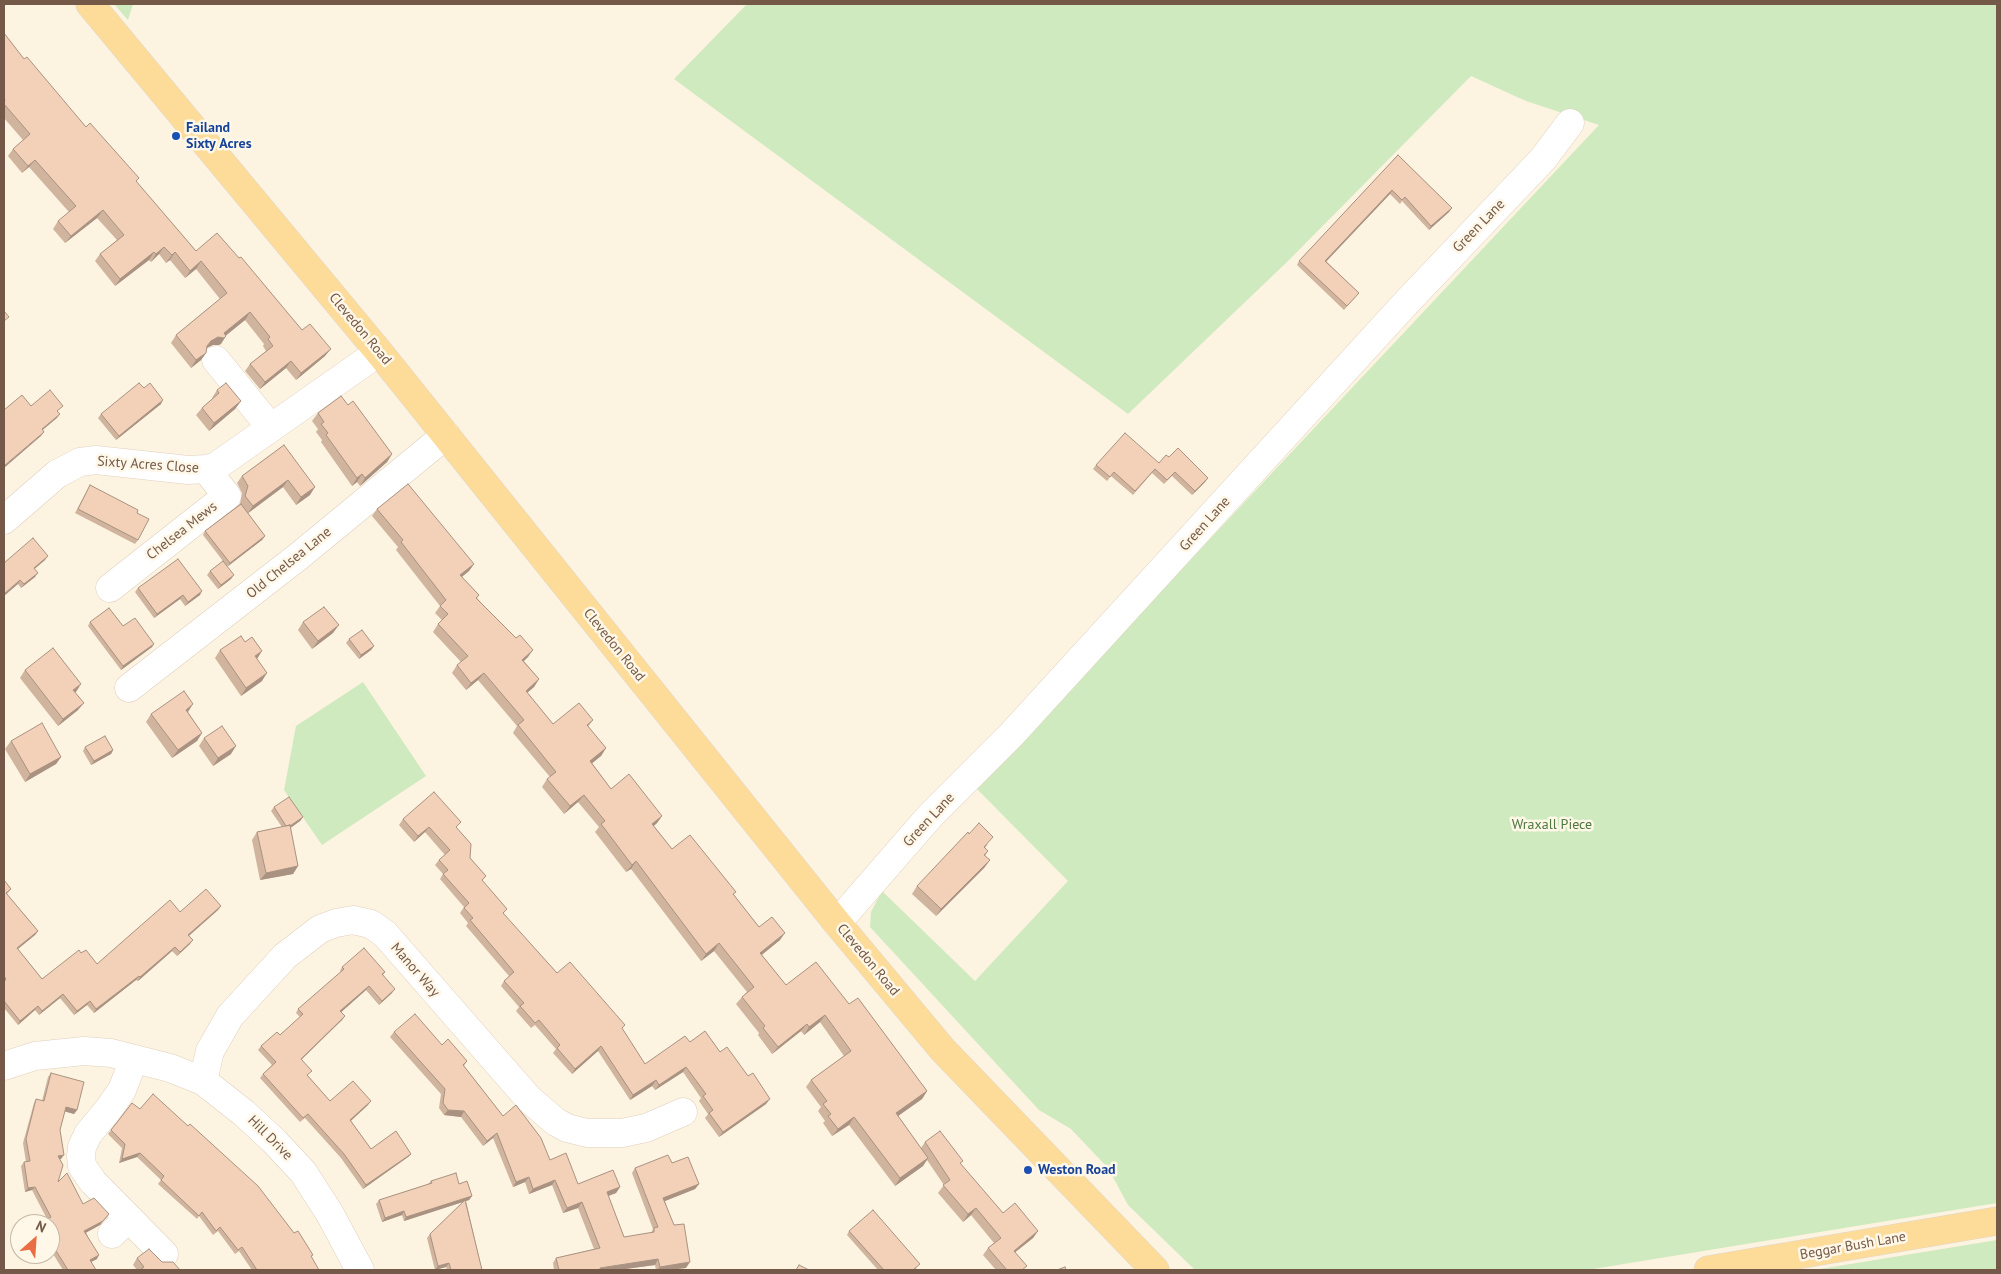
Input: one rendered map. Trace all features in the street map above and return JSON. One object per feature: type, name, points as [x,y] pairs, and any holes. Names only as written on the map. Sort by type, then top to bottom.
[{"type":"main road","name":"Clevedon Road","points":[[90,4],[379,352],[837,923],[957,1067],[1155,1270]]},
{"type":"main road","name":"Beggar Bush Lane","points":[[1708,1270],[1997,1221]]},
{"type":"street","name":"Green Lane","points":[[837,923],[930,816],[1012,734],[1405,304],[1543,159],[1570,123]]},
{"type":"street","name":"Sixty Acres Close","points":[[4,520],[57,474],[80,462],[96,460],[188,470],[215,467],[379,352]]},
{"type":"street","points":[[216,360],[271,428]]},
{"type":"street","name":"Old Chelsea Lane","points":[[129,688],[268,581],[446,435]]},
{"type":"street","name":"Chelsea Mews","points":[[110,588],[227,496],[206,469]]},
{"type":"street","name":"Manor Way","points":[[203,1080],[210,1051],[230,1016],[285,956],[320,929],[336,923],[353,920],[371,924],[385,934],[529,1099],[556,1122],[567,1128],[597,1134],[622,1133],[646,1128],[660,1130],[684,1112]]},
{"type":"street","name":"Hill Drive","points":[[4,1066],[35,1056],[67,1052],[111,1053],[170,1068],[203,1080],[252,1121],[303,1172],[330,1214],[360,1270]]},
{"type":"street","points":[[134,1059],[119,1094],[88,1134],[82,1146],[82,1166],[120,1226],[164,1254]]},
{"type":"green space","points":[[114,4],[133,4],[128,20]]},
{"type":"green space","name":"Wraxall Piece","points":[[747,4],[1997,4],[1997,1203],[1587,1270],[1195,1270],[1128,1205],[1108,1168],[1071,1129],[1039,1110],[870,927],[871,912],[882,891],[975,981],[1068,881],[976,788],[1599,125],[1526,101],[1471,76],[1288,261],[1128,414],[674,79]]},
{"type":"green space","points":[[363,682],[426,776],[322,845],[284,790],[296,726]]},
{"type":"green space","points":[[1997,1240],[1997,1270],[1814,1270]]},
{"type":"building","points":[[4,33],[24,59],[27,57],[86,127],[90,123],[139,178],[136,181],[196,251],[217,233],[239,258],[241,257],[302,330],[310,324],[331,349],[301,373],[291,361],[265,382],[250,364],[273,346],[268,339],[270,337],[250,312],[224,333],[226,336],[224,338],[218,337],[211,341],[207,346],[206,353],[196,360],[176,335],[227,293],[201,261],[190,271],[175,252],[172,255],[164,247],[156,254],[154,252],[120,279],[100,254],[124,235],[103,210],[71,236],[58,221],[76,206],[35,160],[28,166],[13,149],[30,134],[4,104]]},
{"type":"building","points":[[1398,155],[1452,208],[1431,226],[1405,197],[1402,200],[1392,190],[1325,261],[1359,293],[1347,306],[1299,261]]},
{"type":"building","points":[[4,311],[9,317],[4,321]]},
{"type":"building","points":[[139,383],[144,388],[150,383],[163,400],[119,436],[101,414]]},
{"type":"building","points":[[226,383],[241,401],[214,423],[202,408],[219,393],[217,390]]},
{"type":"building","points":[[50,390],[63,406],[57,411],[60,414],[42,429],[44,432],[4,466],[4,410],[22,395],[31,406]]},
{"type":"building","points":[[341,396],[348,405],[353,401],[392,454],[365,478],[362,474],[357,478],[326,435],[328,433],[321,424],[324,422],[318,413]]},
{"type":"building","points":[[1125,433],[1159,463],[1166,455],[1169,457],[1178,448],[1208,478],[1195,491],[1175,472],[1167,480],[1155,469],[1135,491],[1114,472],[1110,477],[1096,465]]},
{"type":"building","points":[[284,445],[315,487],[301,497],[288,480],[253,506],[245,496],[248,486],[242,476]]},
{"type":"building","points":[[408,484],[474,564],[460,575],[479,595],[476,598],[516,638],[520,635],[533,650],[522,660],[539,679],[526,691],[553,724],[579,703],[593,720],[587,725],[606,748],[590,761],[611,789],[629,774],[662,816],[652,824],[672,849],[690,835],[736,892],[733,894],[759,927],[772,917],[785,933],[760,953],[786,985],[816,962],[849,1004],[858,998],[927,1091],[896,1113],[928,1158],[900,1178],[854,1117],[838,1129],[828,1116],[831,1114],[823,1104],[827,1101],[811,1080],[851,1051],[825,1015],[809,1027],[807,1024],[778,1047],[763,1028],[765,1026],[742,997],[754,987],[719,943],[706,954],[636,861],[632,865],[601,824],[605,821],[584,795],[570,806],[547,779],[556,772],[518,725],[524,720],[484,673],[471,683],[457,665],[468,656],[438,624],[448,614],[440,606],[446,600],[401,542],[403,540],[377,509]]},
{"type":"building","points":[[90,485],[138,510],[137,513],[149,519],[138,540],[78,509]]},
{"type":"building","points":[[241,504],[265,536],[230,563],[205,531]]},
{"type":"building","points":[[33,538],[48,556],[34,568],[38,573],[24,584],[20,580],[4,594],[4,563]]},
{"type":"building","points":[[178,559],[202,591],[188,602],[183,595],[157,614],[138,588]]},
{"type":"building","points":[[223,561],[234,575],[221,585],[210,571]]},
{"type":"building","points":[[324,607],[339,625],[318,641],[303,622]]},
{"type":"building","points":[[109,608],[123,626],[135,618],[154,644],[123,666],[90,622]]},
{"type":"building","points":[[362,630],[374,646],[361,655],[349,639]]},
{"type":"building","points":[[241,636],[245,642],[252,637],[262,651],[255,656],[267,673],[246,688],[220,650]]},
{"type":"building","points":[[53,648],[81,684],[73,690],[84,703],[63,719],[25,670]]},
{"type":"building","points":[[184,691],[193,704],[186,710],[202,733],[178,750],[151,714]]},
{"type":"building","points":[[42,723],[61,757],[30,774],[11,741]]},
{"type":"building","points":[[222,726],[236,746],[218,758],[204,738]]},
{"type":"building","points":[[105,736],[113,750],[94,761],[85,747]]},
{"type":"building","points":[[434,792],[461,822],[456,827],[471,844],[470,858],[486,876],[482,880],[507,909],[503,913],[557,973],[570,962],[625,1025],[622,1028],[645,1064],[685,1036],[690,1042],[705,1031],[720,1052],[727,1047],[748,1076],[753,1073],[770,1099],[723,1132],[709,1113],[713,1110],[703,1096],[706,1094],[686,1067],[659,1085],[656,1080],[633,1095],[601,1046],[575,1069],[557,1048],[560,1045],[539,1020],[535,1023],[520,1006],[524,1003],[504,981],[514,972],[470,920],[473,918],[464,908],[469,903],[443,874],[448,870],[439,860],[450,850],[429,827],[418,836],[403,819]]},
{"type":"building","points":[[289,797],[303,817],[290,826],[286,826],[274,807]]},
{"type":"building","points":[[979,823],[993,837],[984,847],[988,851],[984,855],[990,860],[941,909],[917,886],[968,832],[969,834]]},
{"type":"building","points":[[290,825],[298,866],[266,873],[257,832]]},
{"type":"building","points":[[4,880],[11,889],[6,893],[38,931],[17,948],[42,979],[79,950],[81,953],[86,950],[97,964],[170,900],[180,912],[206,889],[221,906],[188,935],[193,940],[180,952],[175,947],[140,977],[96,1009],[90,1001],[77,1011],[63,994],[42,1011],[38,1006],[20,1021],[4,1001],[4,982],[6,979],[4,976]]},
{"type":"building","points":[[364,948],[385,972],[382,974],[395,989],[382,1001],[369,986],[340,1011],[345,1016],[301,1059],[312,1071],[307,1075],[330,1101],[353,1081],[371,1101],[350,1120],[371,1149],[396,1131],[411,1154],[366,1185],[344,1154],[308,1114],[303,1118],[263,1074],[276,1062],[261,1046],[277,1032],[280,1035],[303,1014],[298,1009],[344,969],[342,967]]},
{"type":"building","points":[[415,1014],[442,1045],[448,1039],[467,1061],[463,1065],[503,1116],[516,1105],[541,1138],[550,1160],[566,1153],[578,1184],[613,1170],[620,1187],[607,1192],[624,1237],[654,1232],[654,1228],[658,1227],[635,1168],[668,1155],[672,1163],[688,1157],[699,1184],[663,1198],[674,1225],[684,1224],[690,1262],[660,1267],[658,1259],[600,1268],[600,1270],[559,1270],[556,1258],[600,1248],[582,1202],[567,1208],[555,1180],[533,1189],[529,1177],[516,1182],[497,1133],[487,1141],[464,1111],[448,1110],[443,1103],[445,1089],[394,1032]]},
{"type":"building","points":[[51,1073],[84,1082],[77,1110],[66,1107],[60,1130],[64,1155],[58,1156],[63,1165],[58,1182],[67,1173],[83,1204],[94,1198],[109,1214],[103,1221],[84,1231],[99,1255],[90,1260],[96,1270],[68,1270],[60,1257],[60,1214],[49,1214],[35,1187],[28,1188],[24,1162],[30,1161],[26,1139],[36,1099],[44,1101]]},
{"type":"building","points":[[153,1094],[188,1126],[190,1124],[258,1186],[294,1233],[298,1231],[313,1255],[311,1256],[319,1270],[257,1270],[242,1247],[238,1250],[220,1227],[216,1231],[202,1212],[199,1216],[161,1180],[164,1176],[140,1153],[122,1159],[125,1144],[111,1130],[132,1103],[140,1109]]},
{"type":"building","points":[[940,1131],[963,1161],[960,1163],[1003,1213],[1015,1203],[1038,1231],[1014,1251],[1027,1266],[1022,1270],[1007,1270],[988,1248],[1001,1238],[976,1208],[968,1214],[943,1185],[950,1180],[925,1142]]},
{"type":"building","points":[[456,1173],[459,1184],[467,1181],[472,1196],[406,1217],[404,1211],[385,1218],[379,1200]]},
{"type":"building","points":[[465,1200],[482,1270],[451,1270],[449,1263],[438,1266],[430,1234]]},
{"type":"building","points":[[873,1210],[920,1264],[913,1270],[884,1270],[849,1231]]},
{"type":"building","points":[[149,1249],[162,1262],[173,1262],[180,1270],[140,1270],[144,1267],[137,1258]]},
{"type":"building","points":[[799,1265],[809,1270],[796,1270]]},
{"type":"place","name":"Failand Sixty Acres","points":[[176,136]]},
{"type":"place","name":"Weston Road","points":[[1028,1170]]}]
